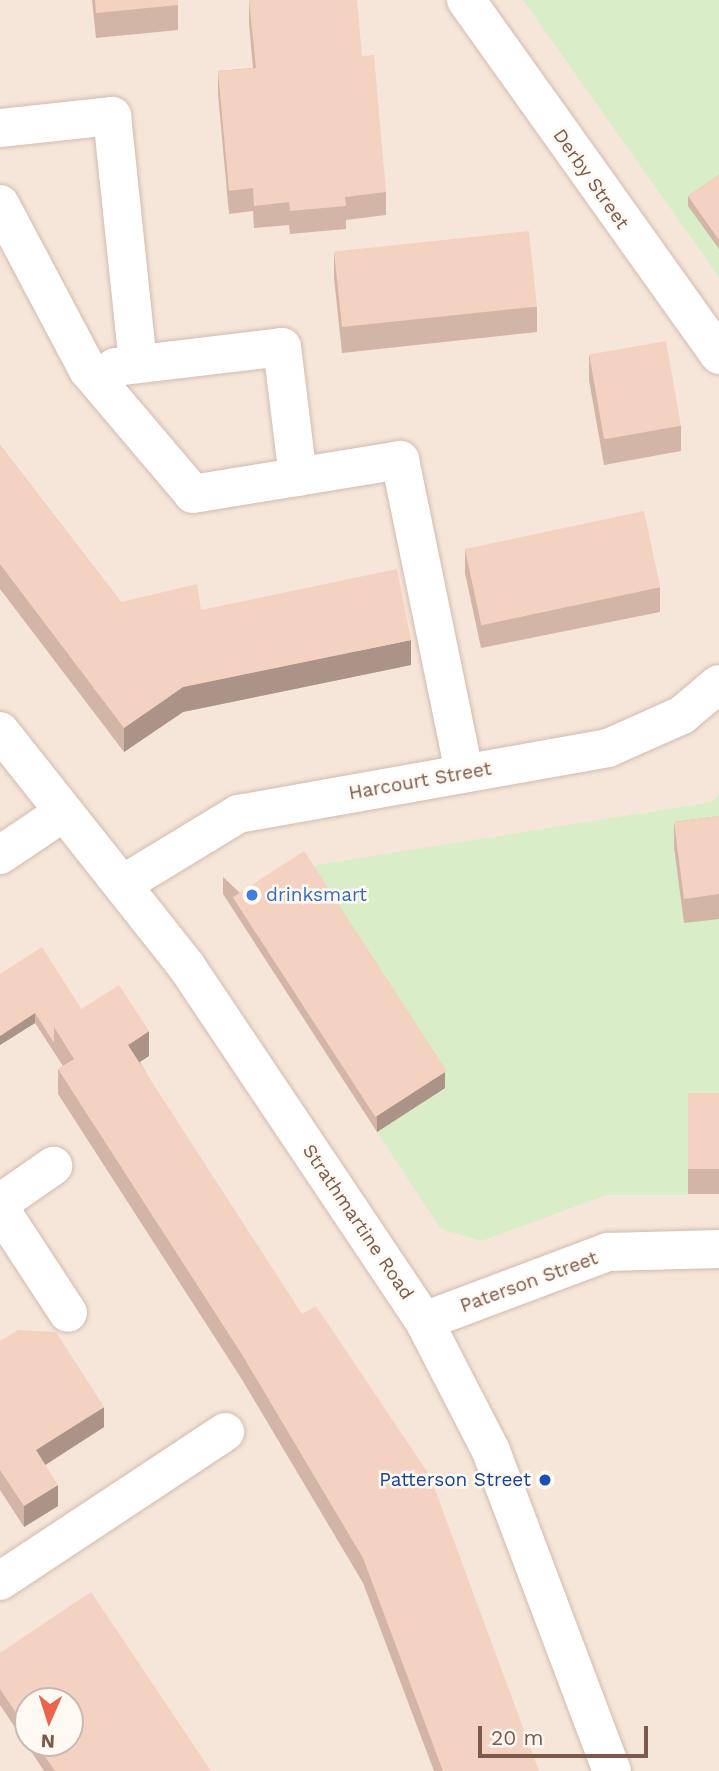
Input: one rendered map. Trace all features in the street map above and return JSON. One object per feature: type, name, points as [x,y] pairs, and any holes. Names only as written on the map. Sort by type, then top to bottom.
[{"type":"street","name":"Derby Street","points":[[466,0],[719,355]]},
{"type":"street","points":[[0,128],[111,116],[138,364]]},
{"type":"street","points":[[0,204],[88,370],[193,494],[400,460],[464,772]]},
{"type":"street","points":[[88,370],[282,347],[298,477]]},
{"type":"street","name":"Harcourt Street","points":[[123,884],[238,814],[608,748],[682,715],[719,684]]},
{"type":"street","name":"Strathmartine Road","points":[[0,731],[61,814],[123,884],[187,967],[424,1321],[491,1451],[612,1771]]},
{"type":"street","points":[[0,855],[61,814]]},
{"type":"street","points":[[53,1166],[0,1206],[68,1313]]},
{"type":"street","name":"Paterson Street","points":[[424,1321],[608,1252],[719,1249]]},
{"type":"street","points":[[0,1581],[225,1432]]},
{"type":"shaded area","points":[[0,0],[719,0],[719,1771],[0,1771]]},
{"type":"green space","points":[[523,0],[719,0],[719,277]]},
{"type":"green space","points":[[719,795],[719,1118],[688,1119],[689,1195],[607,1195],[481,1241],[441,1229],[377,1132],[445,1088],[304,867],[712,802]]},
{"type":"building","points":[[95,0],[178,0],[178,5],[96,13]]},
{"type":"building","points":[[249,0],[357,0],[362,56],[374,55],[386,192],[345,197],[346,206],[290,211],[289,202],[254,206],[253,188],[229,191],[218,71],[256,68]]},
{"type":"building","points":[[719,175],[719,240],[688,196]]},
{"type":"building","points":[[529,231],[537,307],[342,327],[334,251]]},
{"type":"building","points":[[666,341],[681,426],[604,439],[589,355]]},
{"type":"building","points":[[0,445],[121,602],[197,584],[201,610],[397,569],[411,640],[183,687],[124,728],[0,564]]},
{"type":"building","points":[[644,511],[660,587],[481,625],[465,549]]},
{"type":"building","points":[[719,816],[719,894],[684,899],[674,822]]},
{"type":"building","points":[[304,851],[447,1071],[375,1117],[233,897]]},
{"type":"building","points":[[42,947],[82,1010],[54,1027],[54,1043],[35,1013],[0,1036],[0,974]]},
{"type":"building","points":[[119,985],[149,1031],[128,1045],[302,1314],[316,1306],[430,1476],[539,1771],[443,1771],[363,1558],[241,1353],[58,1069],[74,1059],[54,1027]]},
{"type":"building","points":[[688,1093],[719,1093],[719,1169],[688,1169]]},
{"type":"building","points":[[18,1330],[56,1332],[104,1407],[36,1450],[58,1485],[24,1506],[0,1470],[0,1341]]},
{"type":"building","points":[[91,1592],[211,1771],[55,1771],[46,1757],[84,1757],[84,1687],[14,1687],[14,1710],[0,1689],[0,1653]]},
{"type":"place","name":"drinksmart","points":[[252,895]]},
{"type":"place","name":"Patterson Street","points":[[545,1480]]}]
